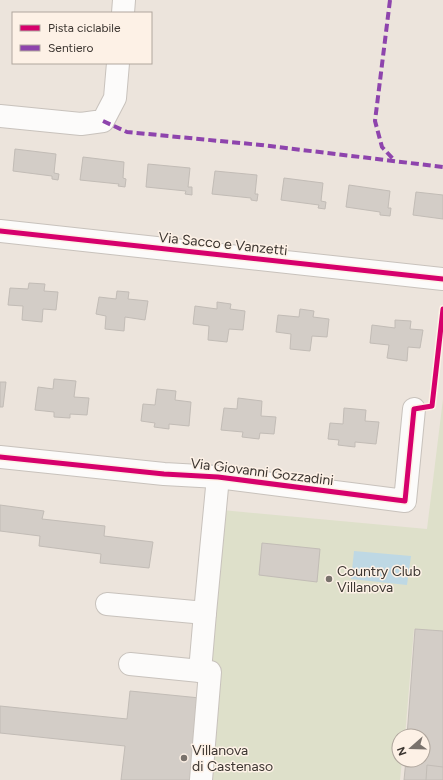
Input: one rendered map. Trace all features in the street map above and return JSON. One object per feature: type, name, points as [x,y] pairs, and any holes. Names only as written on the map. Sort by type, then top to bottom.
[{"type":"street","points":[[123,12],[124,0]]},
{"type":"street","points":[[0,116],[81,124],[103,121],[115,98],[118,64]]},
{"type":"street","name":"Via Sacco e Vanzetti","points":[[0,231],[443,279]]},
{"type":"street","name":"Via Giovanni Gozzadini","points":[[0,457],[164,474],[218,477],[404,501],[414,409]]},
{"type":"street","name":"Via Giovanni Gozzadini","points":[[200,671],[218,477]]},
{"type":"street","points":[[107,604],[205,613]]},
{"type":"street","points":[[130,664],[210,672],[201,780]]},
{"type":"green space","name":"Country Club Villanova","points":[[443,399],[443,631],[414,629],[406,728],[391,728],[391,768],[401,768],[400,780],[197,780],[222,510],[427,529]]},
{"type":"water","points":[[354,551],[411,556],[407,585],[351,579]]},
{"type":"building","points":[[15,149],[56,154],[54,173],[59,174],[58,180],[52,179],[52,176],[13,171]]},
{"type":"building","points":[[83,157],[124,162],[123,178],[126,179],[125,187],[118,186],[119,184],[80,180]]},
{"type":"building","points":[[148,164],[190,168],[188,187],[192,187],[192,195],[185,194],[186,191],[146,187]]},
{"type":"building","points":[[215,171],[257,175],[255,194],[258,194],[257,201],[251,200],[251,198],[212,194]]},
{"type":"building","points":[[284,178],[323,183],[321,201],[326,202],[325,209],[318,208],[319,205],[281,200]]},
{"type":"building","points":[[349,185],[390,191],[388,208],[391,208],[390,216],[380,215],[380,212],[346,207]]},
{"type":"building","points":[[416,192],[443,195],[443,219],[413,215]]},
{"type":"building","points":[[29,283],[45,284],[44,291],[58,292],[56,310],[43,309],[42,322],[22,320],[23,306],[8,305],[10,288],[28,289]]},
{"type":"building","points":[[117,291],[129,292],[128,299],[148,301],[145,320],[125,317],[124,331],[105,329],[106,316],[96,314],[99,297],[116,299]]},
{"type":"building","points":[[217,302],[231,304],[230,309],[245,311],[243,330],[229,329],[227,342],[208,340],[209,326],[193,324],[195,306],[217,309]]},
{"type":"building","points":[[300,309],[314,311],[313,317],[329,319],[327,337],[312,336],[310,351],[290,349],[291,334],[276,332],[278,315],[299,317]]},
{"type":"building","points":[[395,320],[411,321],[410,329],[423,330],[420,348],[408,347],[407,361],[387,358],[389,345],[370,343],[372,325],[395,328]]},
{"type":"building","points":[[54,379],[76,381],[74,397],[89,398],[87,415],[70,414],[70,418],[54,417],[54,412],[35,410],[38,387],[53,389]]},
{"type":"building","points":[[0,382],[6,382],[3,407],[0,407]]},
{"type":"building","points":[[157,389],[176,391],[175,400],[191,402],[189,426],[169,424],[169,429],[154,427],[155,423],[141,421],[143,404],[155,405]]},
{"type":"building","points":[[238,398],[262,401],[261,416],[276,417],[274,434],[260,433],[259,439],[242,437],[243,432],[221,430],[224,408],[237,409]]},
{"type":"building","points":[[344,408],[366,410],[365,421],[379,422],[376,444],[355,442],[355,447],[338,445],[339,440],[328,439],[330,423],[343,424]]},
{"type":"building","points":[[0,505],[44,511],[42,519],[105,526],[104,536],[153,542],[149,568],[100,563],[101,554],[39,546],[40,536],[0,531]]},
{"type":"building","points":[[262,543],[320,549],[317,582],[259,575]]},
{"type":"building","points":[[415,629],[443,631],[443,780],[404,780],[405,768],[431,768],[431,728],[408,728]]},
{"type":"building","points":[[130,691],[200,698],[191,780],[121,780],[125,746],[0,733],[0,706],[127,719]]},
{"type":"building","points":[[431,766],[443,767],[443,780],[426,780],[427,768],[431,768]]},
{"type":"marked path","points":[[390,0],[375,121],[382,147],[395,161]]},
{"type":"marked path","points":[[103,121],[127,132],[261,145],[443,167]]},
{"type":"cycle path","points":[[0,231],[443,279]]},
{"type":"cycle path","points":[[0,457],[164,474],[218,477],[405,501],[414,409],[432,406],[443,309]]},
{"type":"place","name":"Country Club Villanova","points":[[329,579]]},
{"type":"place","name":"Villanova di Castenaso","points":[[184,758]]}]
